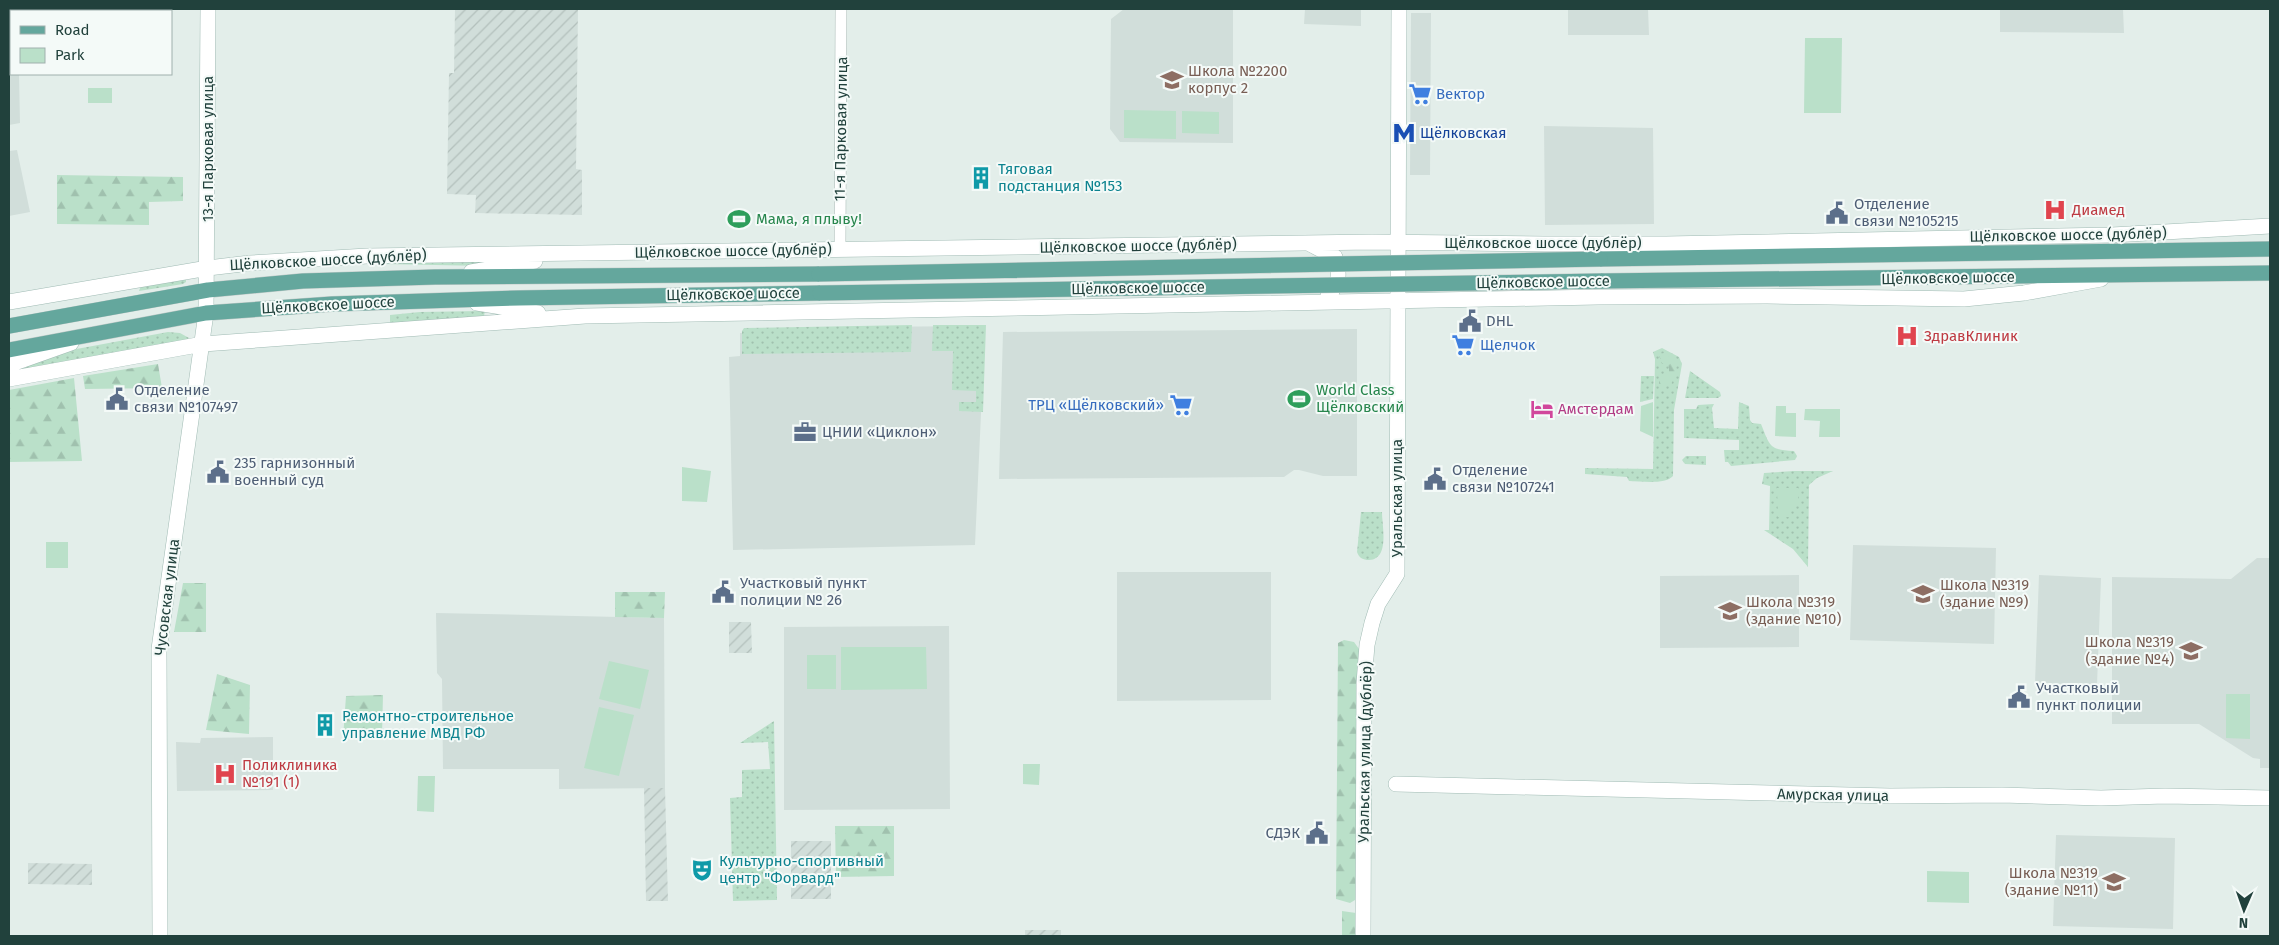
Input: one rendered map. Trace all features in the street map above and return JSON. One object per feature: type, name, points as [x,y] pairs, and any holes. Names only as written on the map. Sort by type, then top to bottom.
[{"type":"main road","name":"13-я Парковая улица","points":[[208,9],[208,290]]},
{"type":"main road","name":"Уральская улица","points":[[1397,574],[1400,9]]},
{"type":"main road","name":"Щёлковское шоссе (дублёр)","points":[[9,302],[208,268],[276,261],[367,256],[1398,242],[1656,244],[2112,235],[2270,226]]},
{"type":"main road","points":[[1869,239],[2016,253]]},
{"type":"main road","points":[[1307,243],[1335,258],[1339,269],[1335,288],[1325,297],[1311,303]]},
{"type":"main road","name":"Щёлковское шоссе","points":[[9,326],[208,290],[303,281],[435,277],[820,274],[2270,249]]},
{"type":"main road","points":[[435,277],[573,254]]},
{"type":"main road","name":"Щёлковское шоссе","points":[[9,350],[206,313],[340,304],[440,300],[1601,281],[2270,273]]},
{"type":"main road","points":[[9,379],[203,344],[585,316],[1652,296],[1964,299],[2024,293],[2120,276]]},
{"type":"main road","name":"Чусовская улица","points":[[160,936],[159,649],[203,344],[208,290]]},
{"type":"main road","points":[[440,300],[484,304],[530,313],[585,316]]},
{"type":"main road","points":[[9,365],[92,334]]},
{"type":"main road","name":"Уральская улица (дублёр)","points":[[1363,936],[1364,683],[1367,645],[1378,604],[1397,574]]},
{"type":"main road","name":"Амурская улица","points":[[1396,784],[1873,796],[2002,795],[2101,798],[2165,796],[2270,798]]},
{"type":"street","name":"11-я Парковая улица","points":[[840,250],[841,9]]},
{"type":"shaded area","points":[[9,9],[19,9],[10,10],[10,75],[19,75],[20,123],[9,125]]},
{"type":"shaded area","points":[[455,9],[578,9],[576,169],[582,170],[582,215],[475,213],[476,195],[447,194],[449,73],[454,73]]},
{"type":"shaded area","name":"Школа №2200 корпус 2","points":[[1124,9],[1233,9],[1233,143],[1120,142],[1110,129],[1111,19]]},
{"type":"shaded area","points":[[1305,9],[1361,9],[1361,26],[1304,24]]},
{"type":"shaded area","points":[[1568,9],[1648,9],[1649,35],[1568,35]]},
{"type":"shaded area","points":[[2000,9],[2123,9],[2124,33],[2000,32]]},
{"type":"shaded area","name":"Вектор","points":[[1411,13],[1431,13],[1430,175],[1410,175]]},
{"type":"shaded area","points":[[1544,126],[1653,128],[1654,224],[1545,225]]},
{"type":"shaded area","points":[[17,150],[30,212],[9,216],[9,151]]},
{"type":"shaded area","points":[[985,326],[975,545],[733,550],[729,357],[740,356],[740,333],[851,327]]},
{"type":"shaded area","name":"ТРЦ «Щёлковский»","points":[[1357,329],[1357,476],[1323,476],[1294,470],[1284,477],[999,479],[1003,332]]},
{"type":"shaded area","name":"Школа №319 (здание №9)","points":[[1853,545],[1996,548],[1994,644],[1850,640]]},
{"type":"shaded area","name":"Школа №319 (здание №4)","points":[[2257,558],[2270,558],[2270,768],[2260,768],[2260,759],[2253,758],[2199,724],[2112,724],[2112,577],[2231,579]]},
{"type":"shaded area","points":[[1117,572],[1271,572],[1271,700],[1117,701]]},
{"type":"shaded area","name":"Школа №319 (здание №10)","points":[[1799,575],[1799,647],[1660,648],[1660,576]]},
{"type":"shaded area","points":[[2039,575],[2101,578],[2097,685],[2035,683]]},
{"type":"shaded area","points":[[436,613],[664,618],[665,788],[559,789],[559,769],[443,769],[442,679],[437,673]]},
{"type":"shaded area","points":[[729,622],[751,622],[752,653],[729,653]]},
{"type":"shaded area","points":[[949,626],[950,809],[784,810],[784,627]]},
{"type":"shaded area","name":"Поликлиника №191 (1)","points":[[273,737],[273,790],[177,791],[176,742],[200,743],[201,738]]},
{"type":"shaded area","points":[[644,788],[665,788],[668,901],[646,901]]},
{"type":"shaded area","name":"Школа №319 (здание №11)","points":[[2056,835],[2175,838],[2173,929],[2053,926]]},
{"type":"shaded area","points":[[791,841],[831,841],[831,899],[791,899]]},
{"type":"shaded area","points":[[28,863],[92,864],[92,885],[28,884]]},
{"type":"shaded area","points":[[1025,930],[1061,930],[1061,936],[1025,936]]},
{"type":"green space","points":[[1805,38],[1842,38],[1841,113],[1804,113]]},
{"type":"green space","points":[[88,88],[112,88],[112,103],[88,103]]},
{"type":"green space","points":[[1124,110],[1176,111],[1176,139],[1124,138]]},
{"type":"green space","points":[[1182,111],[1219,112],[1219,134],[1182,133]]},
{"type":"green space","points":[[57,175],[183,177],[183,201],[149,202],[149,225],[57,224]]},
{"type":"green space","points":[[383,261],[505,261],[487,266],[382,264]]},
{"type":"green space","points":[[186,279],[186,282],[183,284],[139,291],[141,285]]},
{"type":"green space","points":[[485,311],[484,316],[390,323],[390,315],[420,312]]},
{"type":"green space","points":[[912,325],[911,352],[742,354],[742,331],[744,328]]},
{"type":"green space","points":[[933,325],[986,325],[983,412],[959,411],[959,402],[976,402],[976,391],[952,390],[953,351],[932,351]]},
{"type":"green space","points":[[168,332],[180,333],[189,338],[186,341],[19,370],[55,353]]},
{"type":"green space","points":[[1662,348],[1679,357],[1682,364],[1674,410],[1673,476],[1664,481],[1646,482],[1629,481],[1627,477],[1585,474],[1585,468],[1653,469],[1655,359],[1653,352]]},
{"type":"green space","points":[[1663,353],[1673,359],[1677,365],[1671,385],[1663,387],[1659,384],[1659,379],[1669,374],[1669,367],[1662,363],[1659,356]]},
{"type":"green space","points":[[158,364],[162,388],[85,389],[83,376]]},
{"type":"green space","points":[[1690,371],[1720,392],[1721,396],[1718,398],[1685,398]]},
{"type":"green space","points":[[1641,376],[1654,376],[1653,399],[1640,402]]},
{"type":"green space","points":[[74,378],[82,461],[9,462],[9,390]]},
{"type":"green space","points":[[1653,402],[1653,437],[1640,431],[1641,406]]},
{"type":"green space","points":[[1739,402],[1749,406],[1750,420],[1752,423],[1761,424],[1769,442],[1775,448],[1794,451],[1797,456],[1795,460],[1731,466],[1728,462],[1725,462],[1724,450],[1739,450],[1739,440],[1684,438],[1684,409],[1696,409],[1698,405],[1714,404],[1712,408],[1714,428],[1738,429]]},
{"type":"green space","points":[[1776,406],[1786,406],[1786,413],[1796,413],[1796,437],[1775,436]]},
{"type":"green space","points":[[1805,409],[1840,409],[1840,437],[1819,437],[1820,421],[1804,420]]},
{"type":"green space","points":[[1686,456],[1706,456],[1706,465],[1685,464],[1682,460]]},
{"type":"green space","points":[[682,467],[711,471],[707,502],[682,501]]},
{"type":"green space","points":[[1833,471],[1817,478],[1809,485],[1808,567],[1793,549],[1764,530],[1769,530],[1770,486],[1762,484],[1764,473]]},
{"type":"green space","points":[[1777,488],[1798,488],[1798,504],[1791,504],[1791,517],[1778,517]]},
{"type":"green space","points":[[1361,512],[1382,512],[1382,548],[1376,558],[1369,560],[1359,556],[1357,552]]},
{"type":"green space","points":[[46,542],[68,542],[68,568],[46,568]]},
{"type":"green space","points":[[183,583],[206,583],[206,632],[174,632]]},
{"type":"green space","points":[[615,592],[665,592],[664,618],[615,617]]},
{"type":"green space","points":[[1344,640],[1354,642],[1359,649],[1359,893],[1355,900],[1350,903],[1336,899],[1338,643]]},
{"type":"green space","points":[[841,647],[926,647],[927,689],[841,690]]},
{"type":"green space","points":[[807,655],[836,655],[836,689],[807,689]]},
{"type":"green space","points":[[609,661],[649,670],[640,709],[599,699]]},
{"type":"green space","points":[[217,674],[250,685],[249,734],[206,730]]},
{"type":"green space","points":[[2226,694],[2250,694],[2250,739],[2226,738]]},
{"type":"green space","points":[[383,695],[382,735],[343,738],[346,696]]},
{"type":"green space","points":[[599,707],[634,715],[619,776],[584,768]]},
{"type":"green space","points":[[774,721],[777,900],[733,901],[730,798],[742,797],[742,770],[770,769],[768,742],[740,743]]},
{"type":"green space","points":[[1023,764],[1040,764],[1039,785],[1023,784]]},
{"type":"green space","points":[[418,776],[435,776],[434,812],[417,811]]},
{"type":"green space","points":[[835,826],[894,826],[894,876],[836,877]]},
{"type":"green space","points":[[1927,871],[1969,872],[1969,903],[1927,902]]},
{"type":"green space","points":[[1342,911],[1356,913],[1358,936],[1342,936]]},
{"type":"place","name":"Школа №2200 корпус 2","points":[[1172,80]]},
{"type":"place","name":"Вектор","points":[[1420,94]]},
{"type":"place","name":"Щёлковская","points":[[1404,133]]},
{"type":"place","name":"Тяговая подстанция №153","points":[[981,178]]},
{"type":"place","name":"Диамед","points":[[2055,210]]},
{"type":"place","name":"Отделение связи №105215","points":[[1837,213]]},
{"type":"place","name":"Мама, я плыву!","points":[[739,219]]},
{"type":"place","name":"DHL","points":[[1470,321]]},
{"type":"place","name":"ЗдравКлиник","points":[[1907,336]]},
{"type":"place","name":"Щелчок","points":[[1463,345]]},
{"type":"place","name":"Отделение связи №107497","points":[[117,399]]},
{"type":"place","name":"World Class Щёлковский","points":[[1299,399]]},
{"type":"place","name":"ТРЦ «Щёлковский»","points":[[1181,405]]},
{"type":"place","name":"Амстердам","points":[[1542,409]]},
{"type":"place","name":"ЦНИИ «Циклон»","points":[[805,432]]},
{"type":"place","name":"235 гарнизонный военный суд","points":[[218,472]]},
{"type":"place","name":"Отделение связи №107241","points":[[1435,479]]},
{"type":"place","name":"Участковый пункт полиции № 26","points":[[723,592]]},
{"type":"place","name":"Школа №319 (здание №9)","points":[[1923,594]]},
{"type":"place","name":"Школа №319 (здание №10)","points":[[1730,611]]},
{"type":"place","name":"Школа №319 (здание №4)","points":[[2191,651]]},
{"type":"place","name":"Участковый пункт полиции","points":[[2019,697]]},
{"type":"place","name":"Ремонтно-строительное управление МВД РФ","points":[[325,725]]},
{"type":"place","name":"Поликлиника №191 (1)","points":[[225,774]]},
{"type":"place","name":"СДЭК","points":[[1317,833]]},
{"type":"place","name":"Культурно-спортивный центр \"Форвард\"","points":[[702,870]]},
{"type":"place","name":"Школа №319 (здание №11)","points":[[2114,882]]}]
